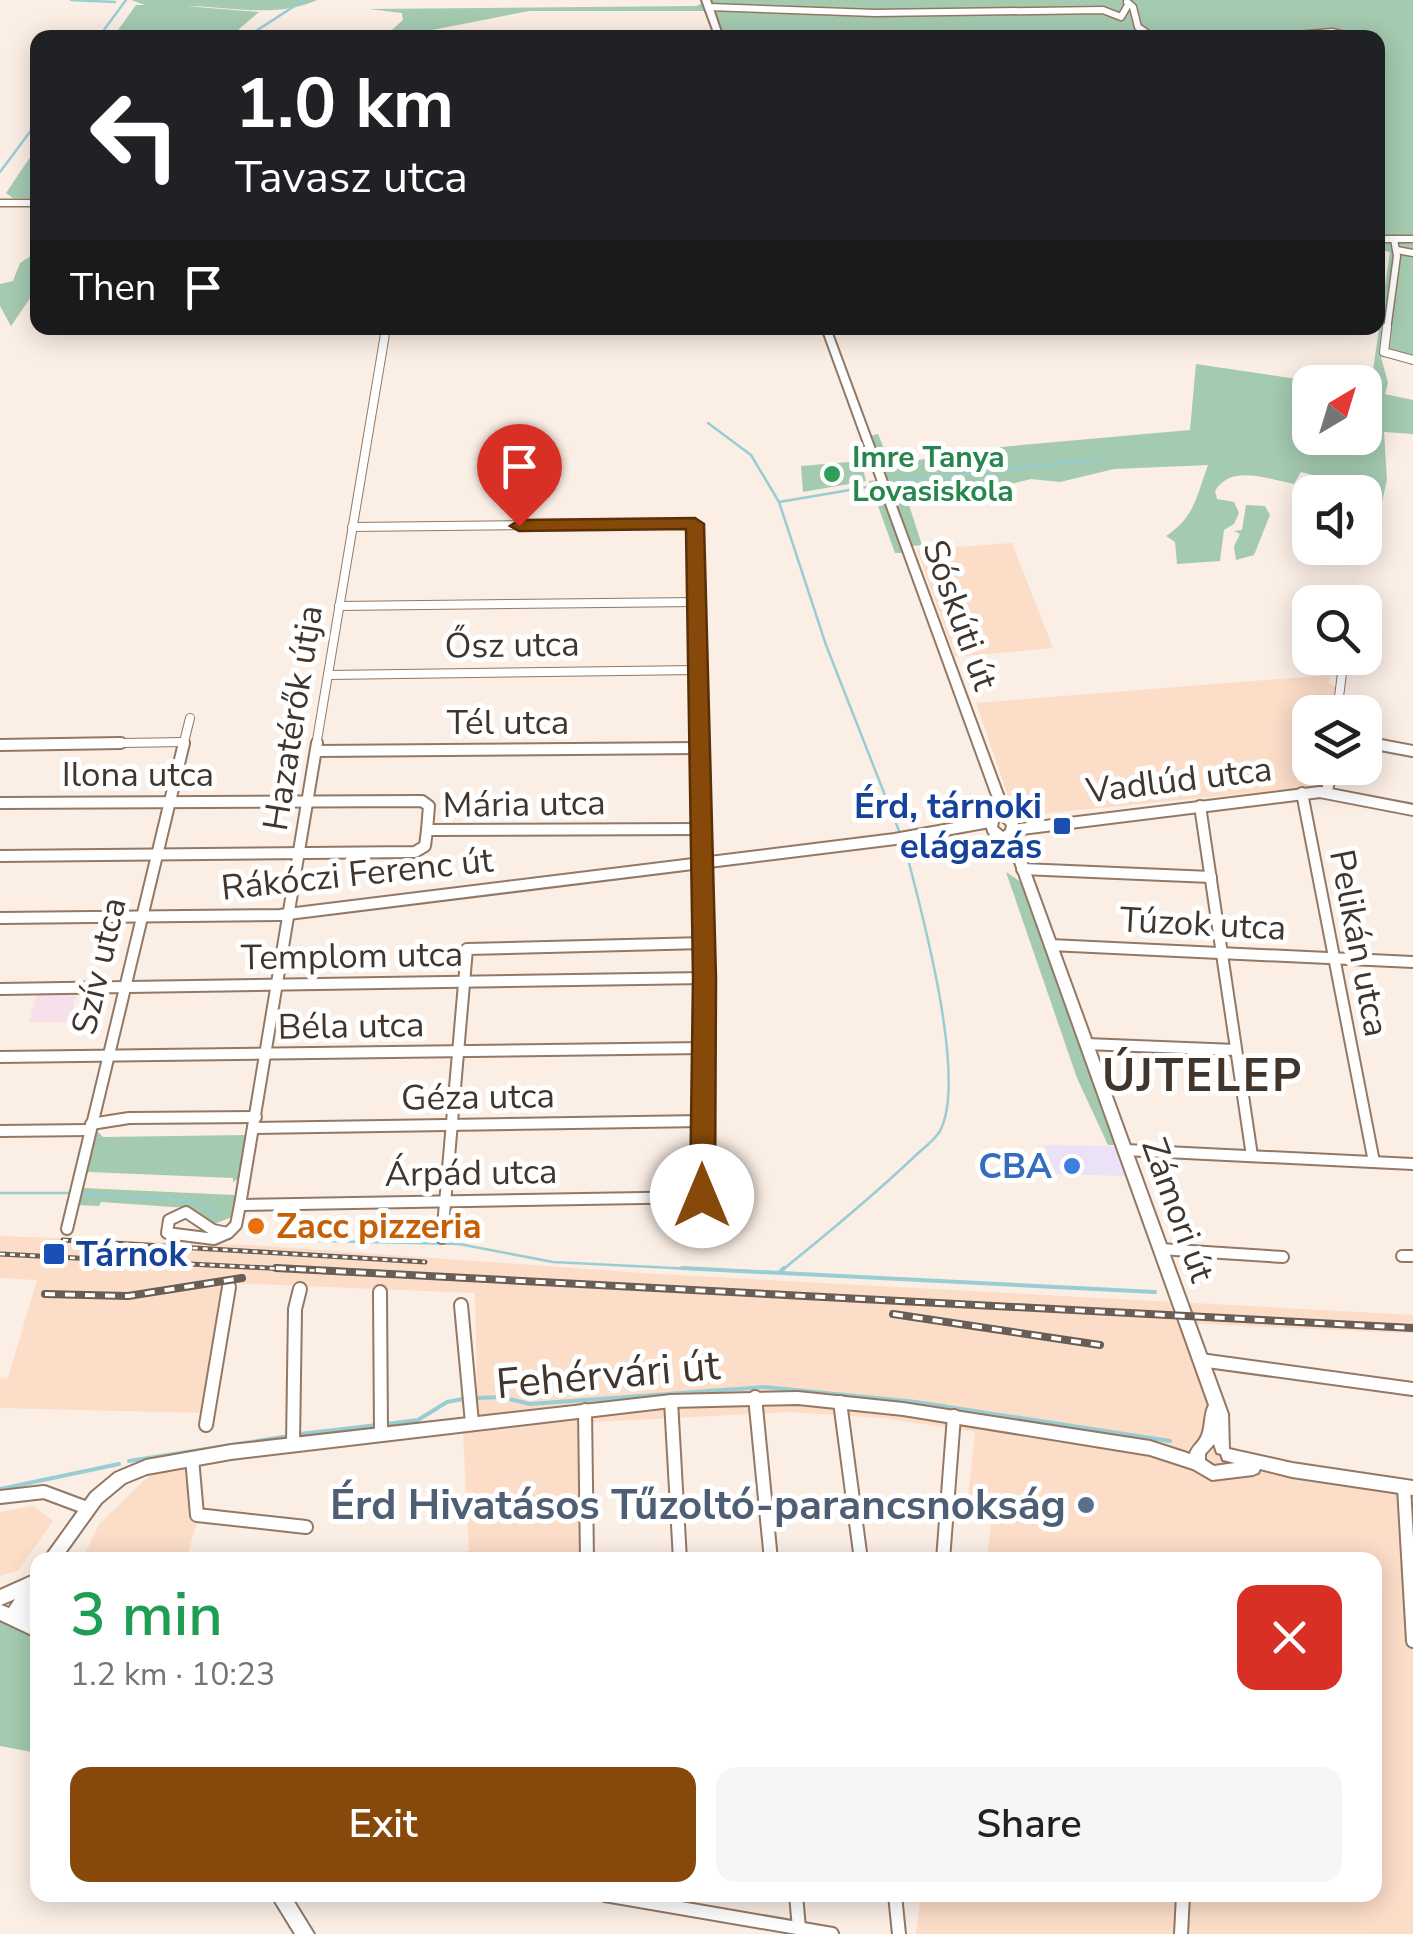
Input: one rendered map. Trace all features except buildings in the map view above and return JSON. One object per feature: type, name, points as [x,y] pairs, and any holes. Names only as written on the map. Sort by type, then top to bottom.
[{"type":"main road","points":[[708,4],[717,30]]},
{"type":"main road","name":"Sóskúti út","points":[[829,335],[1002,810],[1002,826]]},
{"type":"main road","name":"Zámori út","points":[[1002,826],[1022,869],[1220,1414],[1213,1455]]},
{"type":"main road","name":"Fehérvári út","points":[[57,1552],[87,1508],[112,1484],[135,1471],[192,1458],[294,1444],[671,1401],[755,1397],[840,1402],[954,1416],[1408,1487]]},
{"type":"main road","points":[[0,1598],[30,1584]]},
{"type":"main road","points":[[30,1589],[6,1615],[30,1627]]},
{"type":"main road","points":[[284,1902],[305,1934]]},
{"type":"street","points":[[708,4],[869,13],[1108,10],[1124,16],[1128,2],[1142,30]]},
{"type":"street","points":[[0,203],[30,204]]},
{"type":"street","points":[[1385,239],[1413,239]]},
{"type":"street","points":[[1394,239],[1397,250],[1384,354],[1413,360]]},
{"type":"street","points":[[1397,250],[1413,253]]},
{"type":"street","name":"Hazatérők útja","points":[[228,1233],[236,1225],[267,1054],[385,335]]},
{"type":"street","points":[[352,527],[695,524],[704,943],[702,1121]]},
{"type":"street","points":[[339,606],[697,602]]},
{"type":"street","name":"Ősz utca","points":[[328,674],[697,670]]},
{"type":"street","name":"Szív utca","points":[[68,1229],[122,987],[190,718]]},
{"type":"street","points":[[0,745],[184,742]]},
{"type":"street","points":[[1382,746],[1413,752]]},
{"type":"street","name":"Tél utca","points":[[316,751],[700,748]]},
{"type":"street","points":[[1327,792],[1328,785]]},
{"type":"street","name":"Vadlúd utca","points":[[901,838],[1327,792],[1413,810]]},
{"type":"street","name":"Pelikán utca","points":[[1302,794],[1374,1162]]},
{"type":"street","name":"Ilona utca","points":[[0,803],[426,801],[430,806],[428,830]]},
{"type":"street","points":[[1200,806],[1252,1156]]},
{"type":"street","name":"Mária utca","points":[[0,856],[418,851],[425,846],[428,830],[702,829]]},
{"type":"street","name":"Rákóczi Ferenc út","points":[[0,918],[289,914],[901,838]]},
{"type":"street","points":[[1022,869],[1211,877]]},
{"type":"street","points":[[442,1238],[467,949],[704,943]]},
{"type":"street","name":"Túzok utca","points":[[1050,945],[1413,962]]},
{"type":"street","name":"Templom utca","points":[[0,988],[704,978]]},
{"type":"street","points":[[1086,1044],[1236,1050]]},
{"type":"street","name":"Béla utca","points":[[0,1057],[704,1048]]},
{"type":"street","name":"Géza utca","points":[[0,1130],[90,1127],[130,1118],[451,1125],[702,1121]]},
{"type":"street","name":"Árpád utca","points":[[240,1205],[702,1196],[702,1121]]},
{"type":"street","points":[[1124,1150],[1413,1164]]},
{"type":"street","points":[[186,1212],[213,1230],[228,1233],[220,1239],[174,1237],[166,1227],[172,1216],[186,1212]]},
{"type":"street","points":[[1160,1249],[1283,1257]]},
{"type":"street","points":[[206,1425],[230,1288]]},
{"type":"street","points":[[294,1444],[295,1308],[300,1289]]},
{"type":"street","points":[[380,1292],[381,1434]]},
{"type":"street","points":[[461,1306],[472,1423]]},
{"type":"street","points":[[1200,1360],[1413,1389]]},
{"type":"street","points":[[755,1397],[770,1552]]},
{"type":"street","points":[[671,1401],[680,1552]]},
{"type":"street","points":[[840,1402],[860,1552]]},
{"type":"street","points":[[585,1410],[587,1552]]},
{"type":"street","points":[[944,1552],[954,1416]]},
{"type":"street","points":[[192,1458],[194,1512],[204,1517],[306,1527]]},
{"type":"street","points":[[1408,1487],[1413,1641]]},
{"type":"street","points":[[0,1497],[44,1492],[87,1508]]},
{"type":"street","points":[[797,1902],[799,1928]]},
{"type":"street","points":[[896,1902],[898,1934]]},
{"type":"street","points":[[1182,1934],[1183,1902]]},
{"type":"street","points":[[694,1903],[832,1934]]},
{"type":"shaded area","points":[[1012,543],[1053,648],[955,657],[917,550]]},
{"type":"shaded area","points":[[1330,675],[1329,683],[1335,687],[1335,695],[1292,695],[1292,785],[1324,786],[1028,815],[1013,810],[976,703]]},
{"type":"shaded area","points":[[37,992],[77,992],[70,1022],[29,1022]]},
{"type":"shaded area","points":[[1044,1145],[1115,1146],[1125,1176],[1054,1174]]},
{"type":"shaded area","points":[[0,1236],[251,1245],[657,1274],[1413,1315],[1413,1333],[1181,1323],[1229,1468],[1413,1492],[1413,1934],[916,1934],[920,1902],[1382,1902],[1382,1552],[988,1552],[993,1503],[968,1498],[975,1432],[883,1418],[790,1412],[578,1423],[581,1552],[461,1552],[469,1551],[463,1432],[478,1430],[475,1293],[227,1283],[202,1413],[0,1408],[0,1379],[8,1378],[37,1280],[0,1278]]},
{"type":"shaded area","points":[[200,1468],[197,1522],[188,1552],[86,1552],[99,1524],[151,1474]]},
{"type":"shaded area","points":[[33,1506],[53,1521],[18,1571],[0,1576],[0,1512]]},
{"type":"green space","points":[[131,0],[317,0],[268,10],[185,6],[259,12],[238,30],[118,30],[136,5],[145,5]]},
{"type":"green space","points":[[700,0],[1413,0],[1413,360],[1381,357],[1388,383],[1385,394],[1413,400],[1413,434],[1384,432],[1387,480],[1382,502],[1382,475],[1301,472],[1292,475],[1292,484],[1261,477],[1230,478],[1215,491],[1217,499],[1234,502],[1239,513],[1234,524],[1224,530],[1220,561],[1177,564],[1175,542],[1166,536],[1189,514],[1208,465],[1114,469],[1060,482],[1031,479],[1011,484],[961,483],[957,493],[911,494],[909,505],[922,545],[902,547],[903,553],[895,553],[869,481],[885,479],[870,436],[878,434],[891,466],[967,450],[1190,430],[1196,364],[1292,378],[1292,455],[1382,455],[1382,365],[1374,365],[1378,335],[1385,335],[1390,252],[1385,251],[1385,30],[712,30],[704,11],[529,11],[432,30],[392,30],[403,20],[402,13],[369,9],[701,4]]},
{"type":"green space","points":[[30,157],[30,199],[13,198],[6,193]]},
{"type":"green space","points":[[30,257],[30,298],[11,326],[0,306],[0,284],[13,281],[20,263]]},
{"type":"green space","name":"Imre Tanya Lovasiskola","points":[[861,461],[866,481],[803,492],[801,466]]},
{"type":"green space","points":[[1246,505],[1265,506],[1270,515],[1254,555],[1236,560],[1234,546],[1240,534],[1234,531],[1242,530]]},
{"type":"green space","points":[[1006,872],[1021,882],[1117,1145],[1108,1145],[1077,1078]]},
{"type":"green space","points":[[95,1129],[103,1137],[247,1135],[241,1177],[233,1182],[233,1178],[89,1172],[84,1175]]},
{"type":"green space","points":[[83,1188],[236,1196],[232,1217],[214,1224],[188,1208],[101,1202],[99,1206],[77,1205]]},
{"type":"green space","points":[[0,1620],[30,1636],[30,1752],[0,1746]]},
{"type":"waterway","points":[[71,0],[115,2]]},
{"type":"waterway","points":[[104,30],[126,0]]},
{"type":"waterway","points":[[257,30],[304,0]]},
{"type":"waterway","points":[[0,172],[30,132]]},
{"type":"waterway","points":[[708,423],[751,455],[779,502]]},
{"type":"waterway","points":[[887,483],[1099,459]]},
{"type":"waterway","points":[[779,502],[879,485]]},
{"type":"waterway","points":[[779,502],[826,645],[901,836]]},
{"type":"waterway","points":[[781,1271],[882,1186],[941,1129],[948,1103],[945,1031],[930,946],[904,844]]},
{"type":"waterway","points":[[0,1193],[70,1193]]},
{"type":"waterway","points":[[82,1194],[195,1201],[218,1215]]},
{"type":"waterway","points":[[320,1241],[459,1244],[553,1262],[733,1271]]},
{"type":"waterway","points":[[682,1268],[1155,1292]]},
{"type":"waterway","points":[[781,1271],[784,1268]]},
{"type":"waterway","points":[[477,1398],[501,1397],[530,1404],[765,1387],[916,1402],[1170,1441]]},
{"type":"waterway","points":[[387,1424],[418,1420],[447,1402],[463,1399]]},
{"type":"waterway","points":[[300,1434],[377,1425]]},
{"type":"waterway","points":[[129,1461],[289,1436]]},
{"type":"waterway","points":[[0,1489],[119,1464]]},
{"type":"railway","points":[[63,1240],[425,1262]]},
{"type":"railway","points":[[0,1254],[324,1271]]},
{"type":"railway","points":[[276,1268],[1413,1328]]},
{"type":"railway","points":[[45,1294],[128,1296],[242,1278]]},
{"type":"railway","points":[[893,1314],[1100,1345]]},
{"type":"place","name":"Imre Tanya Lovasiskola","points":[[832,474]]},
{"type":"place","name":"Érd, tárnoki elágazás","points":[[1062,826]]},
{"type":"place","name":"CBA","points":[[1072,1166]]},
{"type":"place","name":"Zacc pizzeria","points":[[256,1226]]},
{"type":"place","name":"Tárnok","points":[[54,1254]]},
{"type":"place","name":"Érd Hivatásos Tűzoltó-parancsnokság","points":[[1086,1505]]},
{"type":"district","name":"ÚJTELEP","points":[[1203,1076]]},
{"type":"route","points":[[519,526],[695,524],[704,978],[702,1196]]}]
